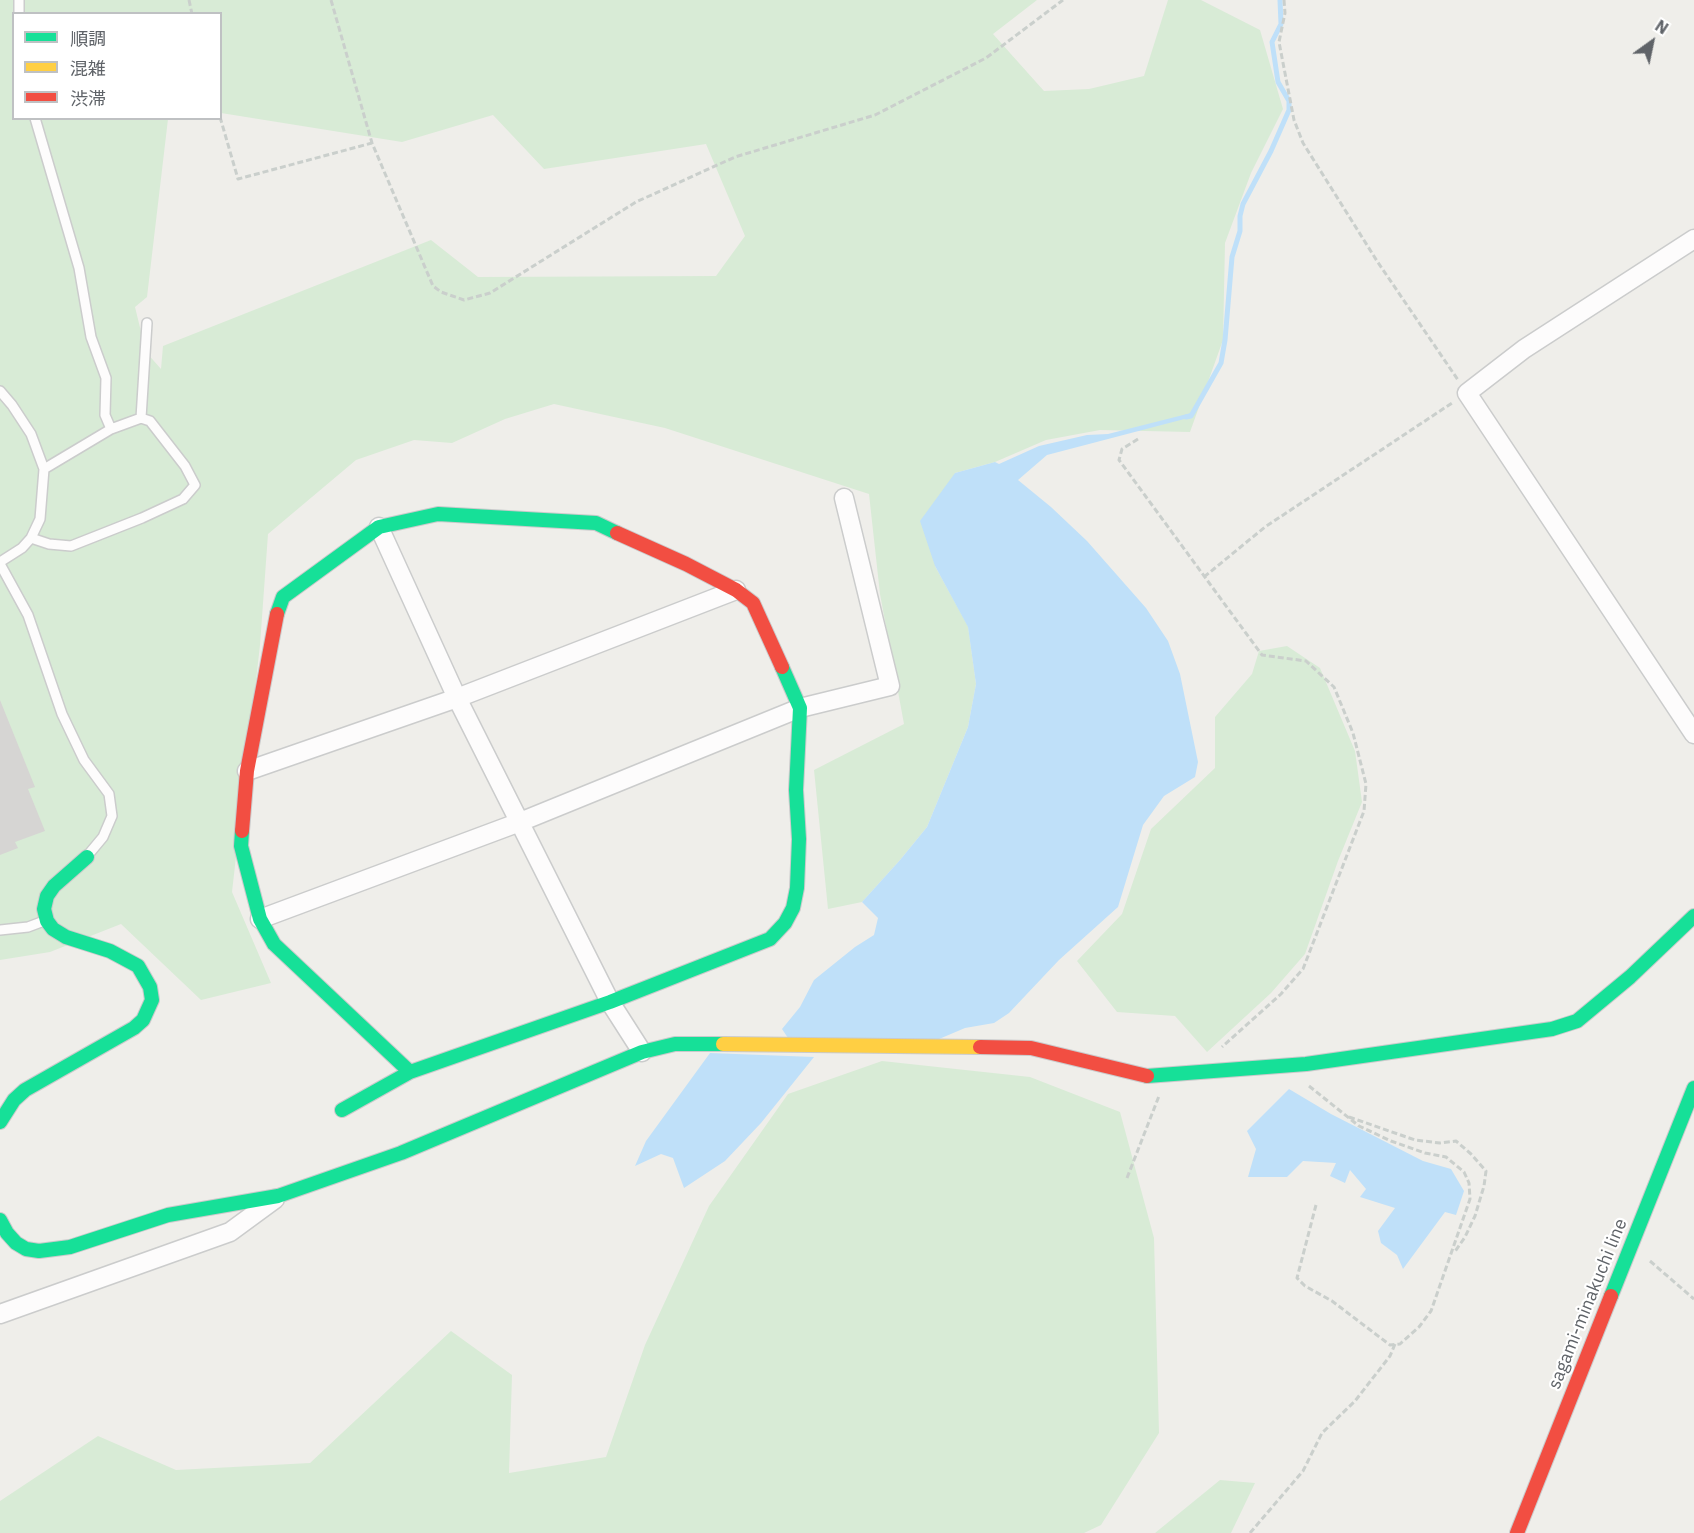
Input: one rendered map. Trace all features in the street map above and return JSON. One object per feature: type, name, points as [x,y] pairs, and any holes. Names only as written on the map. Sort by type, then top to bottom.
[{"type":"street","points":[[1694,239],[1524,349],[1467,393],[1694,734]]},
{"type":"street","points":[[260,919],[520,822],[800,708],[890,686],[844,498]]},
{"type":"street","points":[[342,1110],[410,1072],[610,1002],[770,939],[785,923],[793,908],[797,888],[799,839],[796,790],[800,708],[753,603],[736,590],[686,564],[646,548],[596,523],[438,514],[379,527],[283,597],[278,610],[247,771],[241,846],[260,919],[274,944],[410,1072]]},
{"type":"street","points":[[379,527],[457,698],[610,1002],[642,1052]]},
{"type":"street","points":[[247,771],[457,698],[736,590]]},
{"type":"street","points":[[0,1122],[14,1100],[36,1082],[134,1028],[142,1020],[152,1000],[150,987],[138,966],[110,951],[66,937],[53,929],[46,921],[44,909],[54,886],[87,857]]},
{"type":"street","points":[[0,1220],[16,1243],[26,1249],[39,1251],[70,1247],[168,1215],[279,1196],[401,1153],[642,1052],[675,1044],[788,1043],[1032,1048],[1149,1076],[1306,1064],[1552,1029],[1577,1021],[1630,977],[1694,916]]},
{"type":"street","name":"sagami-minakuchi line","points":[[1517,1533],[1694,1088]]},
{"type":"street","points":[[0,1314],[230,1232],[279,1196]]},
{"type":"lane","points":[[36,120],[80,268],[92,337],[106,378],[105,415],[111,429]]},
{"type":"lane","points":[[141,418],[147,323]]},
{"type":"lane","points":[[0,391],[31,434],[44,469],[40,519],[31,538],[22,548],[0,563],[28,615],[62,714],[84,760],[109,794],[112,816],[103,837],[87,857]]},
{"type":"lane","points":[[31,538],[49,544],[71,546],[142,519],[183,499],[195,485],[184,465],[150,421],[141,418],[111,429],[44,469]]},
{"type":"lane","points":[[0,930],[28,927],[46,921]]},
{"type":"path","points":[[331,0],[372,143],[433,286],[441,292],[464,300],[490,293],[636,202],[735,157],[875,115],[986,58],[1063,0]]},
{"type":"path","points":[[1204,577],[1265,527],[1467,393],[1377,261],[1303,143],[1294,120],[1279,42],[1285,14],[1284,0]]},
{"type":"path","points":[[221,120],[237,179],[372,143]]},
{"type":"path","points":[[1138,439],[1122,449],[1119,460],[1262,655],[1306,661],[1334,687],[1353,733],[1366,784],[1364,812],[1303,969],[1281,994],[1216,1052],[1206,1071]]},
{"type":"path","points":[[1127,1178],[1167,1074]]},
{"type":"path","points":[[1307,1084],[1359,1126],[1391,1141],[1425,1153],[1446,1157],[1464,1172],[1469,1183],[1470,1199],[1431,1311],[1400,1344],[1390,1345],[1332,1301],[1305,1286],[1297,1278],[1316,1205]]},
{"type":"path","points":[[1346,1116],[1415,1140],[1440,1143],[1456,1141],[1486,1171],[1475,1216],[1465,1237],[1449,1259]]},
{"type":"path","points":[[1631,1247],[1694,1299]]},
{"type":"path","points":[[1250,1533],[1303,1472],[1322,1433],[1355,1401],[1389,1356],[1395,1344]]},
{"type":"green space","points":[[0,0],[1037,0],[993,34],[1044,91],[1089,89],[1144,76],[1168,0],[1201,0],[1260,30],[1283,109],[1251,173],[1225,243],[1223,340],[1190,432],[1100,430],[1046,440],[995,462],[955,473],[935,566],[968,626],[976,684],[968,727],[927,827],[862,902],[828,909],[814,770],[904,724],[880,594],[869,494],[665,428],[554,404],[505,419],[452,443],[414,440],[356,460],[268,534],[260,645],[232,892],[271,983],[201,1000],[121,924],[50,952],[0,960]],"holes":[[[12,12],[222,12],[222,113],[402,142],[493,115],[544,169],[706,144],[745,236],[716,276],[478,277],[431,240],[163,346],[161,369],[146,352],[135,307],[147,297],[168,120],[12,120]]]},
{"type":"green space","points":[[1287,646],[1320,668],[1355,751],[1362,802],[1305,954],[1271,993],[1207,1052],[1175,1016],[1117,1012],[1077,961],[1122,914],[1151,829],[1215,768],[1215,717],[1252,674],[1259,651]]},
{"type":"green space","points":[[882,1061],[1030,1077],[1120,1112],[1154,1238],[1159,1433],[1101,1525],[1084,1533],[0,1533],[0,1501],[98,1436],[176,1470],[310,1463],[451,1331],[512,1375],[509,1473],[606,1457],[645,1345],[709,1206],[788,1094]]},
{"type":"green space","points":[[1220,1480],[1255,1483],[1231,1533],[1155,1533]]},
{"type":"water","points":[[1191,413],[1192,417],[1047,455],[1018,480],[1087,541],[1146,608],[1168,641],[1180,674],[1198,762],[1195,777],[1164,796],[1143,825],[1118,907],[1059,960],[1009,1013],[994,1023],[965,1028],[932,1042],[788,1038],[782,1029],[800,1007],[814,980],[855,947],[874,935],[878,918],[862,902],[927,827],[968,727],[976,684],[968,627],[935,566],[920,521],[955,473],[995,462],[999,464],[1039,446],[1087,435],[1108,434]]},
{"type":"water","points":[[710,1053],[814,1057],[761,1123],[725,1161],[684,1188],[673,1158],[661,1154],[635,1166],[646,1141]]},
{"type":"water","points":[[1289,1089],[1331,1114],[1423,1161],[1451,1169],[1464,1191],[1456,1215],[1445,1212],[1403,1269],[1397,1255],[1381,1243],[1378,1231],[1395,1208],[1360,1197],[1366,1189],[1350,1170],[1345,1183],[1330,1176],[1336,1163],[1303,1161],[1287,1177],[1248,1177],[1256,1149],[1247,1131]]},
{"type":"building","points":[[0,700],[35,787],[28,789],[45,831],[15,842],[18,848],[0,855]]},
{"type":"waterway","points":[[1186,417],[1191,416],[1221,363],[1232,257],[1240,231],[1243,204],[1271,151],[1289,110],[1289,101],[1278,82],[1272,42],[1281,24],[1280,0]]},
{"type":"traffic: fast","points":[[277,614],[283,597],[379,527],[438,514],[596,523],[617,533]]},
{"type":"traffic: fast","points":[[342,1110],[410,1072],[610,1002],[770,939],[785,923],[793,908],[797,888],[799,839],[796,790],[800,708],[782,667]]},
{"type":"traffic: fast","points":[[242,831],[241,846],[260,919],[274,944],[410,1072]]},
{"type":"traffic: fast","points":[[0,1122],[14,1100],[25,1090],[134,1028],[143,1020],[152,1000],[150,987],[138,966],[110,951],[66,937],[53,929],[47,921],[44,909],[47,896],[54,886],[87,857]]},
{"type":"traffic: fast","points":[[1147,1076],[1306,1064],[1552,1029],[1577,1021],[1630,977],[1694,916]]},
{"type":"traffic: fast","points":[[0,1220],[7,1233],[16,1243],[26,1249],[39,1251],[70,1247],[168,1215],[278,1196],[401,1153],[642,1052],[675,1044],[723,1044]]},
{"type":"traffic: fast","points":[[1611,1296],[1694,1088]]},
{"type":"traffic: slow","points":[[723,1044],[980,1047]]},
{"type":"traffic: jam","points":[[617,533],[686,564],[736,590],[753,603],[782,667]]},
{"type":"traffic: jam","points":[[242,831],[247,771],[277,614]]},
{"type":"traffic: jam","points":[[980,1047],[1031,1048],[1147,1076]]},
{"type":"traffic: jam","points":[[1517,1533],[1611,1296]]}]
